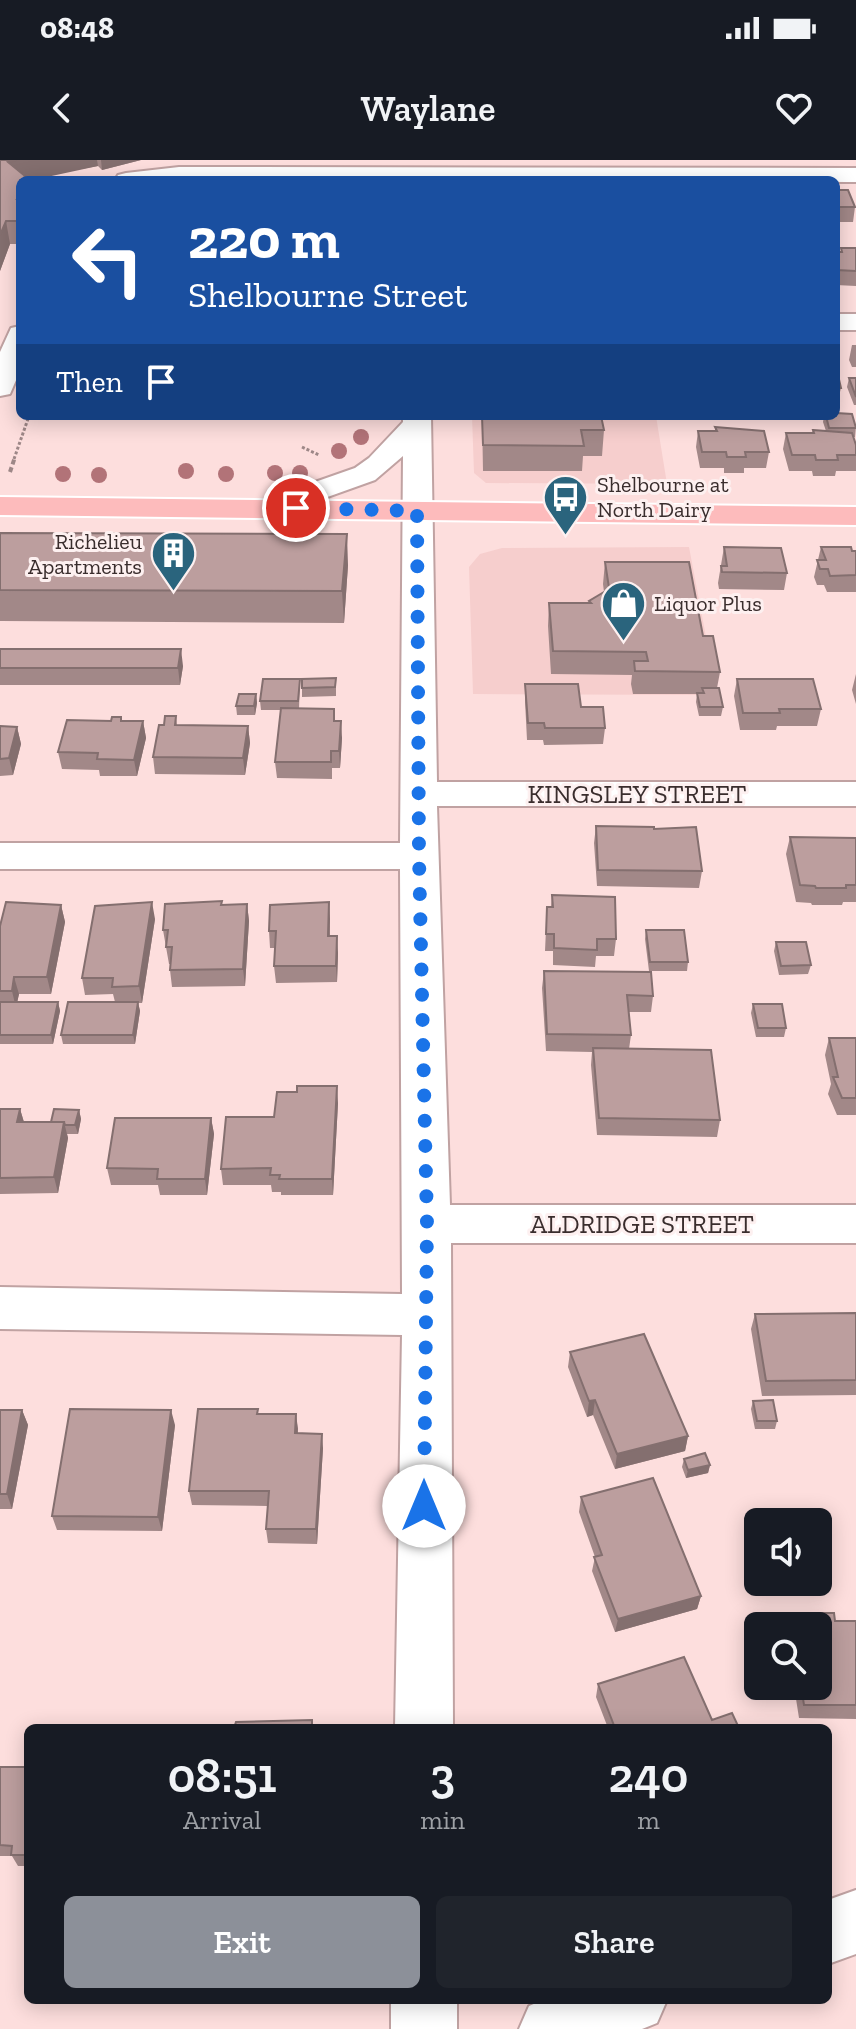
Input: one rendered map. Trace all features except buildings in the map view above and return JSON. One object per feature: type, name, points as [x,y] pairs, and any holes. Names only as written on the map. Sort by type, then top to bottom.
[{"type":"main road","points":[[4,493],[269,508],[856,516]]},
{"type":"street","points":[[161,176],[262,167],[418,172],[856,175]]},
{"type":"street","points":[[1,383],[16,344]]},
{"type":"street","points":[[269,508],[365,474],[417,420]]},
{"type":"street","points":[[417,420],[419,856],[427,1224],[424,1724]]},
{"type":"street","name":"KINGSLEY STREET","points":[[419,794],[856,794]]},
{"type":"street","points":[[0,856],[419,856]]},
{"type":"street","name":"ALDRIDGE STREET","points":[[427,1224],[856,1224]]},
{"type":"street","points":[[0,1308],[425,1315]]},
{"type":"street","points":[[832,1931],[856,1922]]},
{"type":"street","points":[[424,2004],[424,2029]]},
{"type":"street","points":[[552,2029],[623,2004]]},
{"type":"path","points":[[4,493],[28,420]]},
{"type":"shaded area","points":[[472,420],[657,420],[667,484],[486,483],[474,473]]},
{"type":"shaded area","points":[[689,547],[717,695],[473,694],[469,567],[480,554],[502,548]]},
{"type":"place","name":"Shelbourne at North Dairy","points":[[566,536]]},
{"type":"place","name":"Richelieu Apartments","points":[[173,593]]},
{"type":"place","name":"Liquor Plus","points":[[623,642]]},
{"type":"route","points":[[296,508],[417,511],[419,856],[427,1224],[424,1506]]}]
